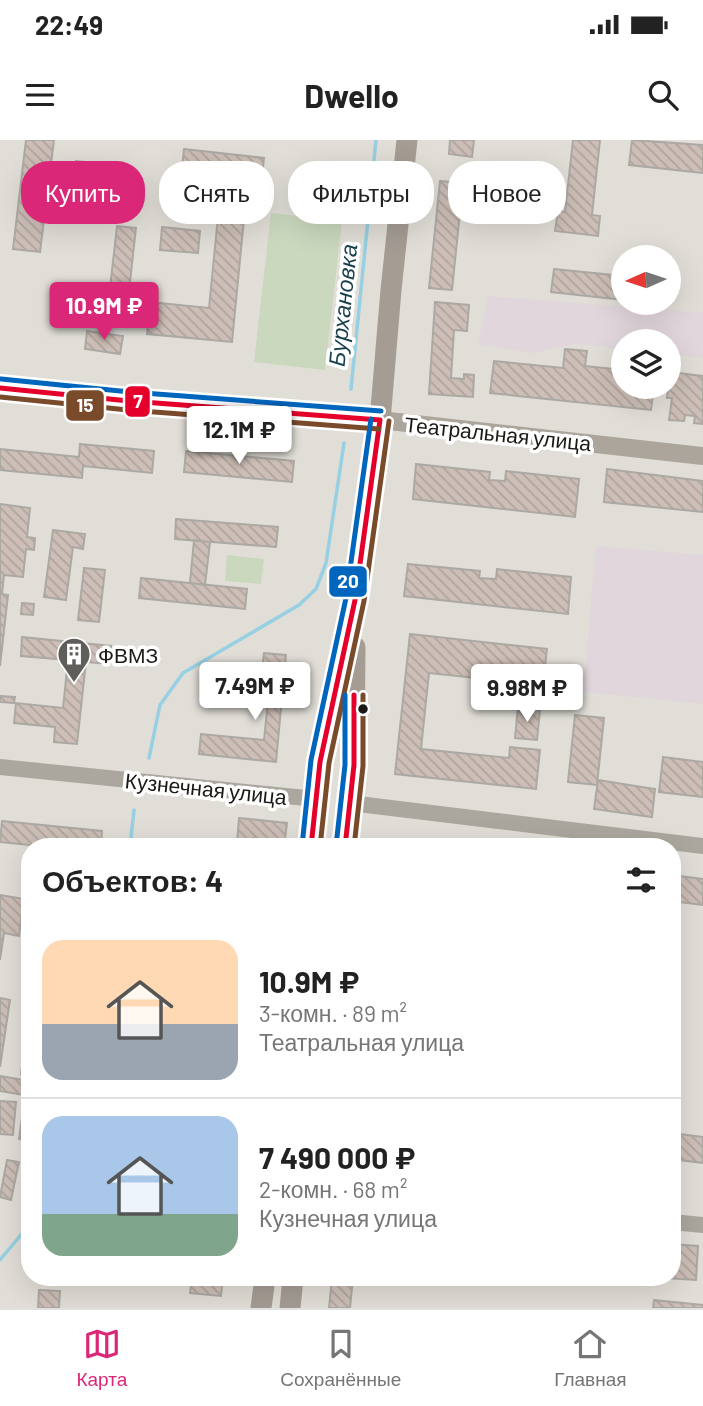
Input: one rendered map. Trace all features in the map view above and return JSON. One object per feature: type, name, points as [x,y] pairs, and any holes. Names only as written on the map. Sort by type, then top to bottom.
[{"type":"main road","points":[[312,838],[320,762],[355,600],[380,420],[407,140]]},
{"type":"main road","name":"Театральная улица","points":[[0,387],[129,401],[380,420],[703,456]]},
{"type":"main road","points":[[346,838],[354,765],[355,600]]},
{"type":"main road","name":"Кузнечная улица","points":[[316,799],[350,803]]},
{"type":"main road","points":[[261,1308],[264,1286]]},
{"type":"main road","points":[[290,1308],[292,1286]]},
{"type":"street","name":"Кузнечная улица","points":[[0,766],[316,799]]},
{"type":"street","name":"Кузнечная улица","points":[[350,803],[637,838]]},
{"type":"street","name":"Кузнечная улица","points":[[681,843],[703,846]]},
{"type":"street","points":[[681,1223],[703,1225]]},
{"type":"shaded area","points":[[488,296],[611,306],[611,315],[681,315],[681,311],[703,313],[703,358],[681,355],[681,329],[611,329],[611,348],[575,344],[533,353],[478,344]]},
{"type":"shaded area","points":[[596,546],[703,555],[703,704],[583,692]]},
{"type":"green space","points":[[274,213],[288,215],[288,224],[342,224],[325,370],[254,362],[270,224],[274,224]]},
{"type":"green space","points":[[227,555],[264,559],[261,584],[225,581]]},
{"type":"building","points":[[26,140],[54,140],[51,161],[23,161]]},
{"type":"building","points":[[450,140],[474,140],[472,157],[449,154]]},
{"type":"building","points":[[573,140],[600,140],[592,215],[600,216],[598,236],[555,231],[556,224],[566,224]]},
{"type":"building","points":[[632,140],[703,145],[703,173],[629,165]]},
{"type":"building","points":[[184,149],[264,158],[264,161],[183,161]]},
{"type":"building","points":[[440,181],[448,182],[448,224],[459,224],[452,290],[429,288]]},
{"type":"building","points":[[21,182],[21,224],[44,224],[40,252],[13,249]]},
{"type":"building","points":[[217,224],[244,224],[232,342],[147,334],[150,302],[209,308]]},
{"type":"building","points":[[117,226],[136,228],[128,300],[109,297]]},
{"type":"building","points":[[162,227],[200,231],[198,253],[160,250]]},
{"type":"building","points":[[554,269],[611,275],[611,299],[551,292]]},
{"type":"building","points":[[435,302],[469,305],[467,331],[454,330],[451,378],[464,379],[464,374],[474,375],[473,397],[429,394]]},
{"type":"building","points":[[87,331],[123,336],[120,354],[85,349]]},
{"type":"building","points":[[565,349],[587,351],[585,366],[611,369],[611,399],[652,399],[651,410],[490,393],[494,361],[563,368]]},
{"type":"building","points":[[681,373],[703,376],[703,424],[694,423],[695,416],[685,415],[684,421],[669,420],[672,399],[681,399]]},
{"type":"building","points":[[80,444],[154,451],[152,473],[83,466],[82,478],[0,470],[0,449],[79,457]]},
{"type":"building","points":[[186,451],[294,461],[292,482],[184,472]]},
{"type":"building","points":[[416,464],[490,472],[489,480],[505,481],[506,471],[579,479],[575,517],[413,499]]},
{"type":"building","points":[[607,469],[703,481],[703,512],[604,502]]},
{"type":"building","points":[[0,504],[30,508],[27,537],[35,538],[34,550],[26,549],[23,577],[4,575],[2,594],[8,595],[0,666]]},
{"type":"building","points":[[176,519],[278,527],[276,547],[175,539]]},
{"type":"building","points":[[53,530],[85,534],[83,549],[73,547],[66,600],[44,597]]},
{"type":"building","points":[[194,540],[210,542],[205,585],[190,583]]},
{"type":"building","points":[[408,564],[480,571],[479,578],[496,579],[497,569],[571,577],[568,614],[404,596]]},
{"type":"building","points":[[84,568],[105,570],[99,622],[78,620]]},
{"type":"building","points":[[141,578],[247,589],[245,609],[139,598]]},
{"type":"building","points":[[22,603],[34,604],[33,615],[21,614]]},
{"type":"building","points":[[410,634],[547,649],[543,685],[429,673],[421,749],[509,758],[510,747],[540,750],[536,789],[395,774]]},
{"type":"building","name":"ФВМЗ","points":[[22,637],[111,646],[109,664],[86,662],[77,744],[54,742],[55,727],[14,723],[16,703],[63,708],[68,660],[21,656]]},
{"type":"building","points":[[264,653],[286,655],[276,762],[199,754],[201,734],[264,740],[270,681],[261,676]]},
{"type":"building","points":[[0,696],[15,697],[14,703],[0,702]]},
{"type":"building","points":[[518,707],[540,710],[537,740],[515,738]]},
{"type":"building","points":[[575,715],[604,718],[597,785],[568,782]]},
{"type":"building","points":[[663,757],[703,762],[703,797],[659,792]]},
{"type":"building","points":[[598,780],[655,789],[652,817],[594,809]]},
{"type":"building","points":[[239,818],[287,823],[285,838],[237,838]]},
{"type":"building","points":[[2,821],[102,831],[102,838],[21,838],[21,844],[0,842]]},
{"type":"building","points":[[681,876],[703,879],[703,905],[681,902]]},
{"type":"building","points":[[0,895],[21,898],[21,921],[19,936],[4,933],[0,960]]},
{"type":"building","points":[[0,998],[10,1000],[0,1067]]},
{"type":"building","points":[[0,1076],[21,1080],[21,1094],[0,1091]]},
{"type":"building","points":[[0,1101],[16,1102],[13,1135],[0,1134]]},
{"type":"building","points":[[681,1134],[703,1137],[703,1163],[681,1160]]},
{"type":"building","points":[[7,1160],[19,1162],[11,1200],[0,1197]]},
{"type":"building","points":[[681,1245],[698,1246],[696,1280],[681,1279]]},
{"type":"building","points":[[191,1286],[222,1286],[221,1296],[190,1293]]},
{"type":"building","points":[[331,1286],[352,1286],[350,1308],[329,1308]]},
{"type":"building","points":[[39,1290],[60,1291],[59,1308],[38,1308]]},
{"type":"building","points":[[654,1300],[703,1305],[703,1308],[653,1308]]},
{"type":"waterway","name":"Бурхановка","points":[[351,389],[376,140]]},
{"type":"waterway","points":[[149,758],[160,705],[183,673],[299,605],[316,589],[326,563],[344,443]]},
{"type":"waterway","points":[[131,838],[134,810]]},
{"type":"waterway","points":[[0,1260],[21,1235]]},
{"type":"transit line","name":"20","points":[[1,379],[130,392],[381,411]]},
{"type":"transit line","name":"7","points":[[0,388],[129,401],[380,420]]},
{"type":"transit line","name":"15","points":[[0,397],[128,410],[379,429]]},
{"type":"transit line","name":"20","points":[[303,838],[311,760],[346,598],[371,419]]},
{"type":"transit line","name":"7","points":[[312,838],[320,762],[355,600],[380,420]]},
{"type":"transit line","name":"15","points":[[321,838],[329,763],[364,601],[389,421]]},
{"type":"transit line","name":"20","points":[[337,838],[345,765],[345,695]]},
{"type":"transit line","name":"7","points":[[346,838],[354,765],[354,695]]},
{"type":"transit line","name":"15","points":[[355,838],[363,766],[363,695]]},
{"type":"place","name":"ФВМЗ","points":[[74,684]]}]
